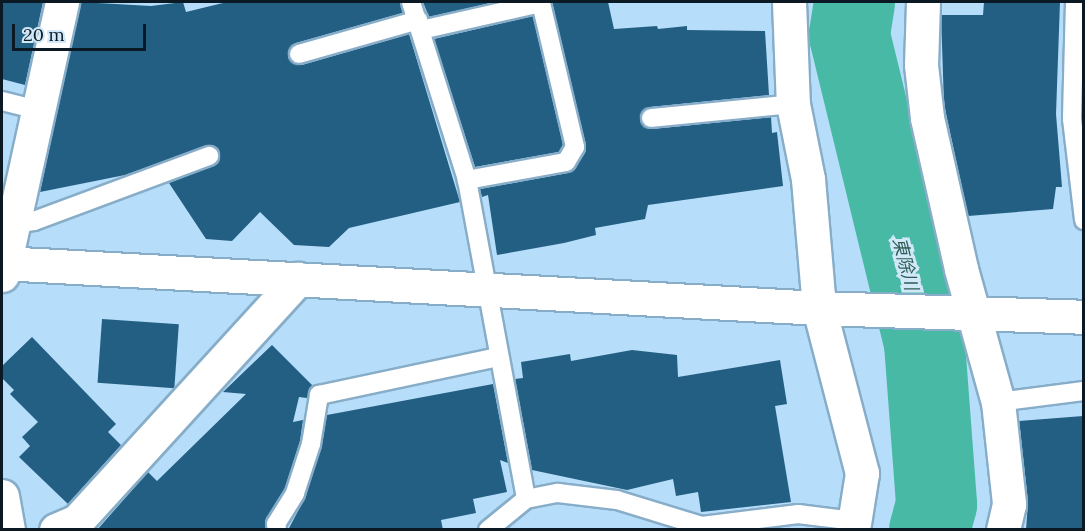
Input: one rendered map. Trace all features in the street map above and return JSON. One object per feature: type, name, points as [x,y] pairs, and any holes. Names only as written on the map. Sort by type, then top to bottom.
[{"type":"street","points":[[62,2],[3,267],[298,279],[819,308],[1083,317]]},
{"type":"street","points":[[789,2],[793,104],[808,179],[819,308],[862,473],[854,525]]},
{"type":"street","points":[[923,2],[921,65],[927,118],[973,312],[998,402],[1009,504],[1004,530]]},
{"type":"street","points":[[57,530],[77,521],[298,279]]},
{"type":"street","points":[[2,496],[8,530]]},
{"type":"lane","points":[[411,2],[467,180],[484,258],[484,289],[526,499]]},
{"type":"lane","points":[[1075,2],[1079,23],[1072,119],[1083,220]]},
{"type":"lane","points":[[299,54],[419,25],[541,3],[575,147],[566,162],[467,180]]},
{"type":"lane","points":[[2,101],[38,110]]},
{"type":"lane","points":[[651,118],[793,104]]},
{"type":"lane","points":[[13,224],[34,220],[209,156]]},
{"type":"lane","points":[[278,530],[276,524],[295,493],[311,444],[319,395],[498,357]]},
{"type":"lane","points":[[998,402],[1083,391]]},
{"type":"lane","points":[[488,530],[526,499],[558,493],[617,500],[702,526],[798,514],[854,525]]},
{"type":"building","points":[[2,2],[43,2],[25,85],[2,79]]},
{"type":"building","points":[[80,2],[151,6],[183,2],[186,12],[227,2],[400,2],[403,13],[296,43],[288,51],[288,58],[302,65],[409,34],[460,202],[349,228],[329,247],[294,245],[260,212],[232,241],[206,239],[169,183],[217,164],[219,152],[210,145],[125,175],[40,192]]},
{"type":"building","points":[[423,2],[496,2],[429,17]]},
{"type":"building","points":[[552,2],[608,2],[614,29],[657,26],[658,29],[687,26],[687,30],[765,31],[769,95],[650,107],[641,113],[640,120],[652,129],[771,117],[772,133],[777,132],[783,186],[648,205],[645,219],[595,228],[596,235],[564,243],[497,255],[488,195],[482,197],[480,189],[568,173],[585,152]]},
{"type":"building","points":[[984,2],[1060,2],[1056,114],[1062,187],[1056,187],[1053,209],[968,216],[944,104],[941,15],[983,15]]},
{"type":"building","points":[[533,16],[563,145],[559,152],[475,167],[434,39]]},
{"type":"building","points":[[102,319],[179,324],[174,388],[98,383]]},
{"type":"building","points":[[32,337],[116,424],[108,432],[121,445],[68,504],[19,457],[30,446],[22,437],[38,422],[10,394],[14,390],[2,378],[2,366]]},
{"type":"building","points":[[272,345],[313,386],[307,398],[299,397],[293,422],[303,420],[300,441],[285,488],[266,519],[266,530],[97,530],[148,472],[157,481],[246,394],[223,392]]},
{"type":"building","points":[[632,350],[677,355],[678,377],[780,360],[787,404],[775,406],[791,502],[701,512],[698,492],[676,496],[673,479],[627,490],[532,470],[515,379],[523,378],[521,362],[570,354],[571,361]]},
{"type":"building","points":[[493,384],[508,463],[500,460],[507,492],[473,499],[476,513],[441,520],[443,530],[288,530],[306,496],[327,415]]},
{"type":"building","points":[[1083,416],[1083,530],[1026,530],[1028,502],[1019,421]]},
{"type":"waterway","name":"東除川","points":[[854,2],[849,35],[924,343],[936,504],[929,530]]}]
